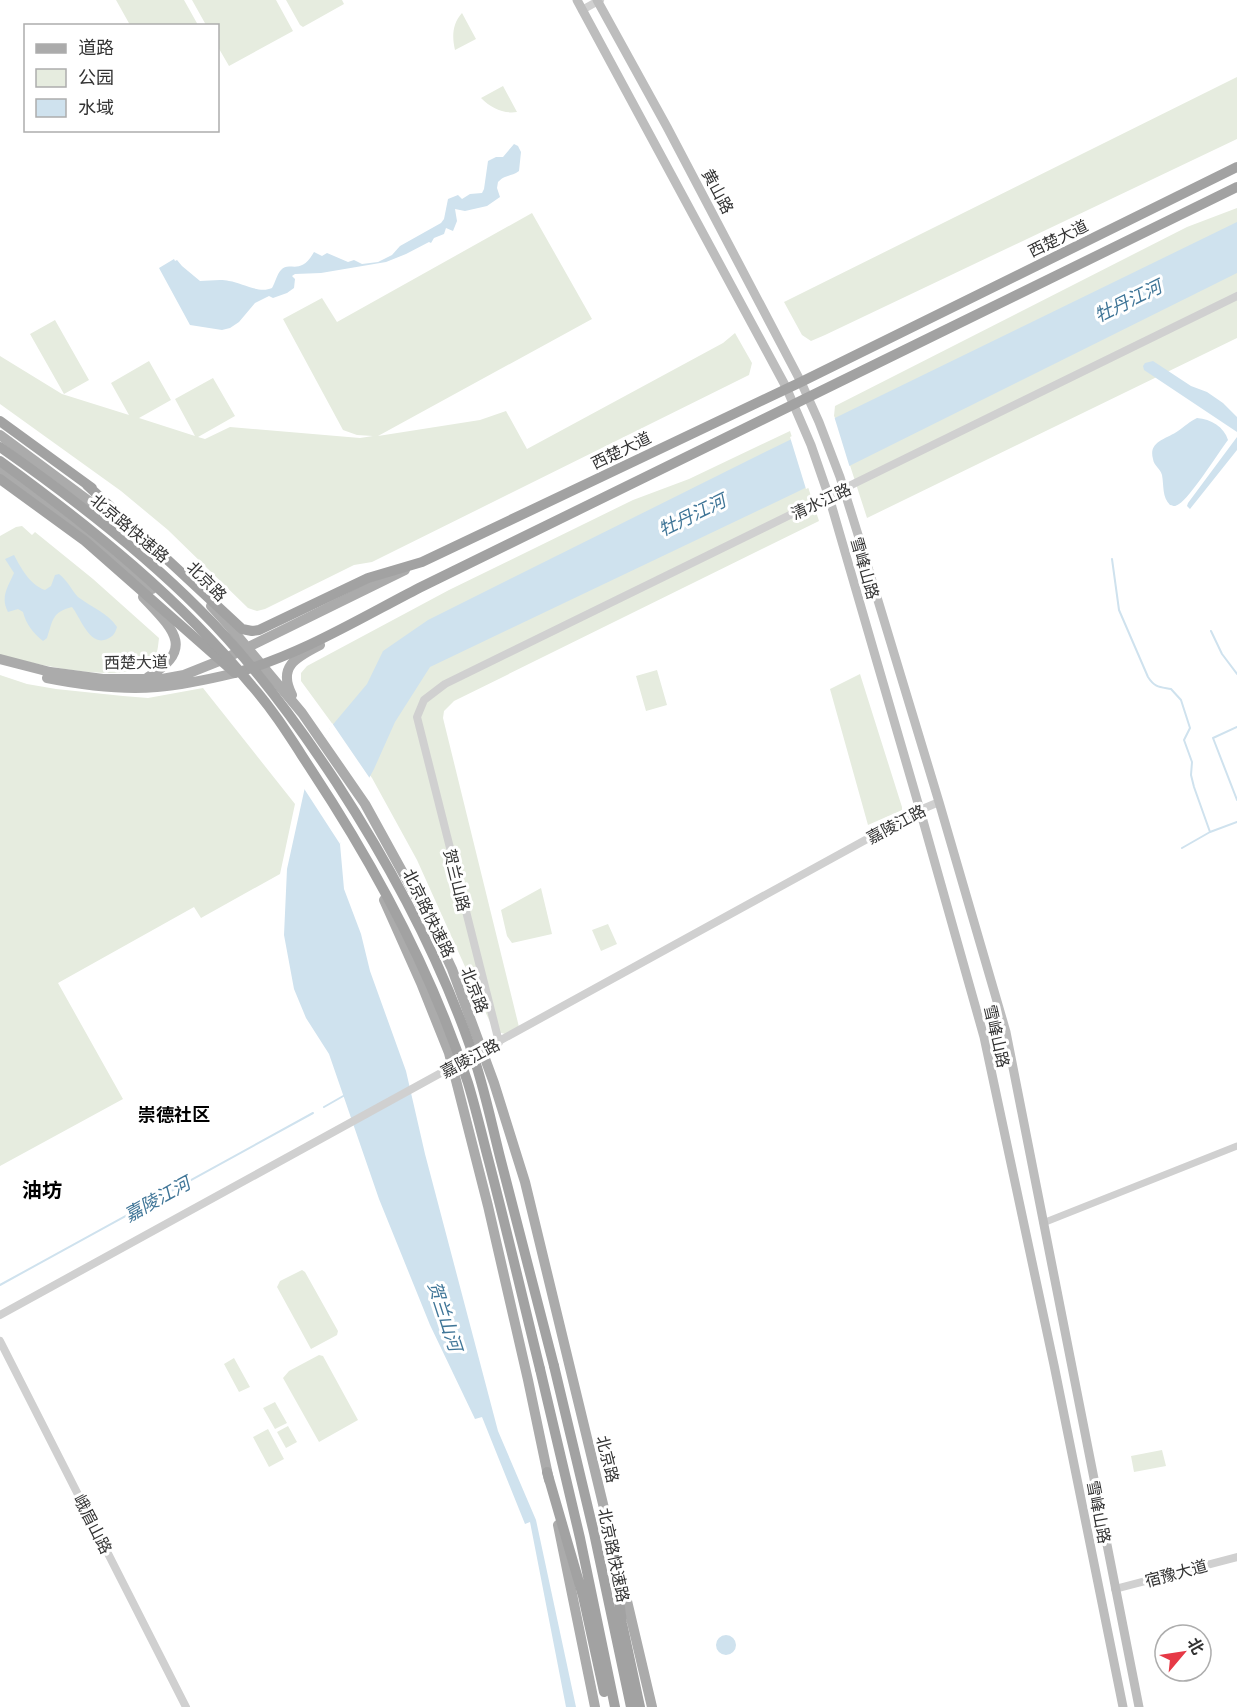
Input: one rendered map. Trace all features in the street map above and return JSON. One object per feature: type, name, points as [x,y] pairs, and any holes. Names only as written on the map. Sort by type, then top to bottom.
[{"type":"highway","name":"西楚大道","points":[[422,562],[786,387],[801,382],[1237,167]]},
{"type":"highway","name":"西楚大道","points":[[809,398],[1237,187]]},
{"type":"highway","points":[[794,404],[809,398]]},
{"type":"highway","name":"西楚大道","points":[[235,673],[263,665],[297,651],[433,581],[794,404]]},
{"type":"highway","points":[[0,421],[87,484],[242,629],[260,630],[368,579],[422,562]]},
{"type":"highway","name":"北京路快速路","points":[[0,447],[111,529],[200,609],[258,674],[304,733],[374,841],[402,889],[435,956],[471,1047],[554,1366],[594,1533],[631,1707]]},
{"type":"highway","name":"北京路快速路","points":[[0,461],[119,553],[192,620],[252,686],[327,793],[379,880],[408,937],[448,1027],[469,1085],[580,1538],[615,1707]]},
{"type":"highway","points":[[0,479],[85,541],[235,673]]},
{"type":"highway","points":[[124,518],[195,589]]},
{"type":"highway","points":[[547,1472],[583,1596],[608,1707]]},
{"type":"highway","points":[[610,1530],[622,1623],[640,1707]]},
{"type":"main road","name":"黄山路","points":[[599,0],[809,398]]},
{"type":"main road","name":"黄山路","points":[[579,3],[786,387]]},
{"type":"main road","name":"雪峰山路","points":[[786,387],[805,430],[829,497],[984,1037],[1054,1365],[1123,1707]]},
{"type":"main road","name":"雪峰山路","points":[[809,398],[840,477],[1006,1032],[1139,1707]]},
{"type":"main road","name":"北京路","points":[[0,435],[122,525],[195,589],[248,647],[302,713],[365,804],[430,922],[456,978],[510,1131],[525,1182],[652,1707]]},
{"type":"main road","points":[[0,471],[38,496],[181,614],[222,660]]},
{"type":"main road","name":"西楚大道","points":[[0,659],[50,672],[103,679],[162,679],[184,675],[222,660],[422,562]]},
{"type":"main road","points":[[117,568],[171,630],[176,640],[173,658],[160,671],[148,678]]},
{"type":"main road","points":[[302,713],[286,682],[286,673],[292,663],[305,653],[433,581]]},
{"type":"main road","name":"西楚大道","points":[[0,665],[44,677],[103,686],[156,687],[235,673]]},
{"type":"main road","points":[[235,673],[268,713],[349,835],[398,929],[437,1021],[452,1067],[488,1206],[526,1368],[595,1707]]},
{"type":"street","points":[[579,3],[599,0]]},
{"type":"street","name":"清水江路","points":[[417,717],[424,700],[445,684],[1237,296]]},
{"type":"street","name":"贺兰山路","points":[[417,717],[499,1042]]},
{"type":"street","name":"嘉陵江路","points":[[0,1315],[920,810],[939,802]]},
{"type":"street","points":[[1043,1223],[1237,1146]]},
{"type":"street","name":"峨眉山路","points":[[0,1341],[186,1707]]},
{"type":"street","name":"宿豫大道","points":[[1115,1588],[1237,1557]]},
{"type":"green space","points":[[116,0],[184,0],[197,24],[129,24]]},
{"type":"green space","points":[[192,0],[276,0],[293,31],[229,66],[219,49],[219,24],[205,24]]},
{"type":"green space","points":[[286,0],[342,0],[344,4],[303,27]]},
{"type":"green space","points":[[462,13],[476,39],[455,50],[454,31],[456,22]]},
{"type":"green space","points":[[1237,77],[1237,139],[811,341],[802,335],[784,302]]},
{"type":"green space","points":[[503,86],[517,112],[498,110],[481,98]]},
{"type":"green space","points":[[1237,208],[1237,338],[867,518],[834,416],[835,406],[1187,227]]},
{"type":"green space","points":[[532,213],[592,319],[378,436],[480,420],[506,411],[527,449],[723,343],[735,333],[752,363],[749,375],[372,562],[354,565],[265,609],[257,611],[248,608],[168,530],[121,491],[0,404],[0,356],[62,394],[129,415],[111,383],[149,361],[171,400],[139,418],[195,436],[175,399],[213,378],[235,416],[198,437],[205,439],[230,427],[360,438],[373,436],[357,435],[343,430],[283,319],[322,298],[337,322]]},
{"type":"green space","points":[[55,320],[89,380],[64,394],[30,334]]},
{"type":"green space","points":[[790,431],[819,521],[454,701],[444,711],[443,718],[519,1027],[505,1034],[494,1031],[417,860],[372,778],[301,681],[301,673],[307,666],[449,590],[633,500],[689,479]]},
{"type":"green space","points":[[22,526],[32,535],[35,532],[93,579],[159,638],[153,660],[141,668],[102,673],[56,667],[0,655],[0,536]]},
{"type":"green space","points":[[657,670],[667,705],[646,711],[636,676]]},
{"type":"green space","points":[[860,674],[902,807],[902,810],[868,825],[830,689]]},
{"type":"green space","points":[[0,675],[27,684],[56,689],[148,698],[203,688],[295,804],[280,874],[201,918],[194,907],[58,983],[123,1099],[0,1166]]},
{"type":"green space","points":[[541,888],[552,934],[512,943],[507,936],[501,910]]},
{"type":"green space","points":[[608,924],[617,944],[601,951],[592,930]]},
{"type":"green space","points":[[302,1270],[338,1331],[337,1335],[311,1349],[277,1287],[280,1281]]},
{"type":"green space","points":[[319,1355],[323,1356],[358,1420],[319,1442],[283,1378],[289,1371]]},
{"type":"green space","points":[[234,1358],[250,1387],[239,1392],[224,1364]]},
{"type":"green space","points":[[275,1402],[287,1423],[275,1429],[263,1408]]},
{"type":"green space","points":[[288,1426],[297,1442],[286,1448],[277,1432]]},
{"type":"green space","points":[[268,1429],[284,1459],[269,1467],[253,1437]]},
{"type":"green space","points":[[1162,1450],[1166,1466],[1134,1472],[1131,1456]]},
{"type":"water","points":[[514,144],[521,152],[519,171],[498,182],[500,197],[487,206],[465,211],[455,209],[457,221],[453,231],[446,228],[444,234],[434,238],[431,243],[386,262],[321,273],[295,274],[292,276],[295,279],[294,288],[287,293],[273,298],[269,296],[255,303],[239,322],[230,328],[222,330],[190,325],[159,268],[174,259],[200,281],[226,280],[267,290],[272,288],[284,267],[304,264],[314,252],[322,256],[327,253],[348,262],[354,260],[362,264],[378,262],[392,255],[400,246],[441,223],[448,199],[458,195],[462,199],[470,194],[482,193],[488,161],[496,157],[503,157]]},
{"type":"water","points":[[1237,222],[1237,273],[797,492],[430,667],[395,722],[374,769],[350,813],[340,844],[344,889],[361,934],[370,971],[406,1071],[425,1154],[498,1431],[536,1520],[576,1707],[566,1707],[530,1522],[525,1524],[482,1417],[475,1419],[430,1325],[379,1199],[329,1054],[306,1018],[294,989],[284,935],[287,869],[305,787],[330,728],[367,684],[383,651],[428,620],[759,455]]},
{"type":"water","points":[[1153,361],[1191,386],[1207,392],[1223,403],[1237,417],[1237,432],[1144,370],[1145,363]]},
{"type":"water","points":[[1197,418],[1216,424],[1228,440],[1184,500],[1174,506],[1170,505],[1164,495],[1162,475],[1154,461],[1153,448],[1159,441]]},
{"type":"water","points":[[1237,437],[1237,450],[1190,509],[1187,506],[1188,503]]},
{"type":"water","points":[[14,555],[30,580],[40,588],[45,590],[51,586],[55,575],[59,574],[78,597],[113,622],[117,627],[113,635],[104,640],[94,638],[85,629],[72,607],[57,614],[47,638],[43,641],[30,628],[23,612],[18,609],[8,612],[6,607],[6,592],[14,573],[5,559]]},
{"type":"water","points":[[726,1635],[733,1638],[736,1645],[733,1652],[726,1655],[719,1652],[716,1645],[719,1638]]},
{"type":"pier","points":[[834,416],[850,468],[806,489],[790,437]]},
{"type":"pier","points":[[332,723],[371,780],[340,844],[303,787]]},
{"type":"waterway","points":[[1112,559],[1119,610],[1148,677],[1155,685],[1171,689],[1181,700],[1190,728],[1184,740],[1192,762],[1191,775],[1210,832]]},
{"type":"waterway","points":[[1211,631],[1222,654],[1237,674]]},
{"type":"waterway","points":[[1237,727],[1213,738],[1237,800]]},
{"type":"waterway","points":[[1182,848],[1210,832],[1237,822]]},
{"type":"waterway","name":"嘉陵江河","points":[[324,1107],[345,1095]]},
{"type":"waterway","name":"嘉陵江河","points":[[0,1285],[313,1113]]},
{"type":"district","name":"崇德社区","points":[[174,1114]]},
{"type":"district","name":"油坊","points":[[42,1189]]},
{"type":"water label","name":"牡丹江河","points":[[1128,301]]},
{"type":"water label","name":"牡丹江河","points":[[692,515]]},
{"type":"water label","name":"贺兰山河","points":[[445,1316]]}]
